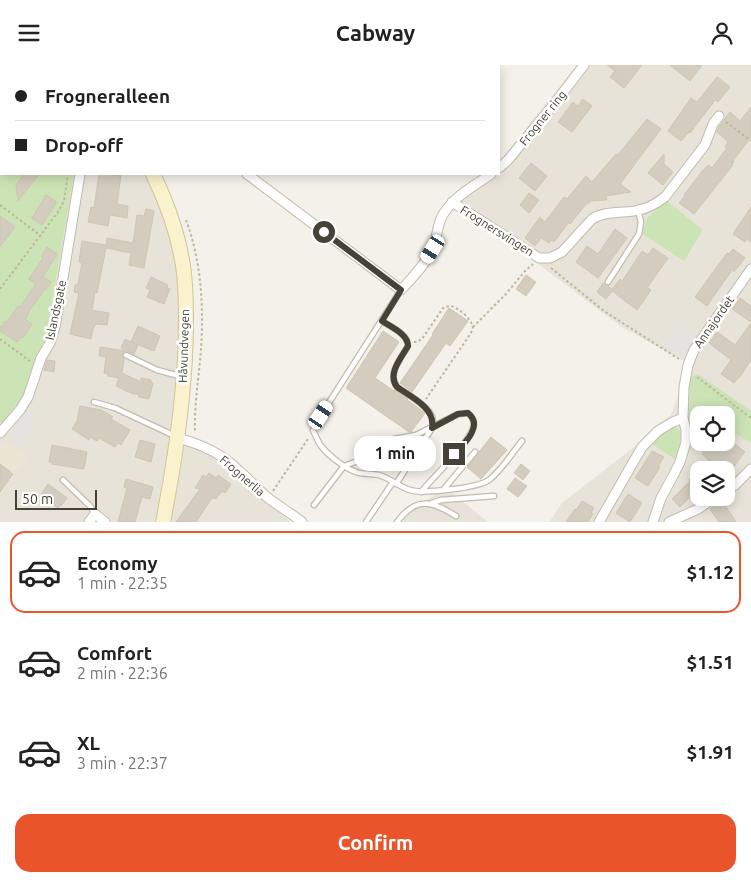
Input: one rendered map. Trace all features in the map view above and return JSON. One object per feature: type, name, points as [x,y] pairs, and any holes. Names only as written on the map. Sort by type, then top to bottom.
[{"type":"main road","name":"Håvundvegen","points":[[153,175],[177,237],[183,262],[186,313],[186,347],[178,438],[163,522]]},
{"type":"street","name":"Frogner ring","points":[[500,167],[520,146],[584,65]]},
{"type":"street","name":"Frognersvingen","points":[[452,202],[539,258],[550,258],[562,253],[592,219],[610,213],[648,207],[665,197],[705,145],[718,115]]},
{"type":"street","name":"Islandsgate","points":[[0,433],[20,410],[28,397],[41,358],[50,343],[55,327],[80,175]]},
{"type":"street","points":[[247,175],[401,290],[433,249],[442,215],[452,202],[459,195],[489,175]]},
{"type":"street","name":"Annajordet","points":[[653,522],[660,497],[680,462],[686,442],[683,418],[687,367],[694,350],[751,269]]},
{"type":"street","points":[[599,522],[642,447],[658,431],[683,418]]},
{"type":"street","name":"Frognerlia","points":[[178,438],[195,443],[225,458],[268,499],[302,522]]},
{"type":"street","points":[[735,485],[751,469]]},
{"type":"street","points":[[669,522],[702,506]]},
{"type":"street","points":[[92,518],[105,522]]},
{"type":"lane","points":[[608,282],[638,234],[641,222],[638,210]]},
{"type":"lane","points":[[401,290],[321,415],[313,431],[322,447],[354,472],[384,476],[394,483],[413,491],[421,492],[465,487],[481,484],[489,480],[522,441]]},
{"type":"lane","points":[[366,522],[432,428],[433,421],[428,410],[394,383],[392,377],[394,370],[408,346],[408,342],[403,335],[382,321]]},
{"type":"lane","points":[[126,355],[157,370],[184,377]]},
{"type":"lane","points":[[94,402],[115,408],[178,438]]},
{"type":"lane","points":[[314,505],[344,466],[369,457],[394,439],[416,435],[458,414],[468,413],[474,424],[468,440],[421,492]]},
{"type":"lane","points":[[443,490],[475,452]]},
{"type":"lane","points":[[63,480],[90,507],[92,518]]},
{"type":"lane","points":[[398,522],[402,516],[419,504],[441,500],[494,496]]},
{"type":"lane","points":[[430,503],[442,507],[456,516]]},
{"type":"path","points":[[718,115],[751,141]]},
{"type":"path","points":[[0,289],[58,212],[64,201],[68,175]]},
{"type":"path","points":[[0,205],[40,236]]},
{"type":"path","points":[[422,405],[471,333],[473,327],[539,258],[604,311],[687,367],[751,418]]},
{"type":"path","points":[[408,342],[418,342],[422,339],[443,308],[448,306],[453,307],[469,318],[473,327]]},
{"type":"path","points":[[0,339],[38,366]]},
{"type":"path","points":[[268,499],[313,431]]},
{"type":"shaded area","points":[[577,65],[751,65],[751,522],[549,522],[562,503],[638,444],[671,415],[691,365],[620,326],[465,208],[452,196],[460,188],[481,175],[500,175],[500,161]]},
{"type":"shaded area","points":[[0,175],[149,175],[192,304],[182,442],[217,450],[253,492],[291,522],[0,522]]},
{"type":"shaded area","points":[[680,321],[695,334],[681,357],[665,347]]},
{"type":"shaded area","points":[[42,366],[28,434],[23,444],[10,440],[21,408]]},
{"type":"shaded area","points":[[7,444],[27,454],[25,461],[0,495],[0,448],[2,445]]},
{"type":"shaded area","points":[[446,488],[488,522],[404,522],[402,515]]},
{"type":"green space","points":[[0,175],[74,175],[46,338],[34,363],[24,394],[2,424],[0,422]]},
{"type":"green space","points":[[667,201],[703,230],[684,261],[642,234],[647,218]]},
{"type":"green space","points":[[698,374],[751,411],[751,443],[735,433],[735,406],[690,406],[689,418],[690,377]]},
{"type":"green space","points":[[675,426],[680,431],[680,444],[675,459],[650,443],[659,434]]},
{"type":"building","points":[[607,65],[642,65],[624,88],[610,77],[615,71]]},
{"type":"building","points":[[670,65],[702,65],[690,81]]},
{"type":"building","points":[[717,77],[730,87],[718,102],[715,100],[690,133],[681,141],[668,131],[691,98],[697,102]]},
{"type":"building","points":[[583,99],[592,106],[572,132],[558,122],[573,102],[578,106]]},
{"type":"building","points":[[751,107],[751,137],[733,161],[733,165],[694,214],[679,203],[702,171],[708,165],[712,168],[727,148],[725,147],[728,142],[717,132],[719,127],[730,112],[740,121]]},
{"type":"building","points":[[647,119],[661,129],[620,184],[631,192],[606,196],[607,200],[590,201],[570,224],[569,222],[554,242],[551,240],[549,243],[541,238],[535,246],[525,238],[540,217],[545,222],[564,197],[567,199],[586,176],[592,182],[616,154],[618,155]]},
{"type":"building","points":[[664,154],[664,164],[673,172],[663,185],[648,173]]},
{"type":"building","points":[[531,163],[547,176],[535,191],[519,178]]},
{"type":"building","points":[[23,175],[38,175],[18,201],[16,185]]},
{"type":"building","points":[[99,175],[121,175],[117,204],[128,206],[127,218],[110,215],[108,226],[88,222],[91,207],[94,208]]},
{"type":"building","points":[[529,193],[539,200],[529,213],[520,205]]},
{"type":"building","points":[[46,195],[57,202],[42,225],[32,218]]},
{"type":"building","points":[[751,207],[751,242],[747,239],[745,242],[733,234]]},
{"type":"building","points":[[146,209],[154,211],[144,268],[129,265],[131,253],[106,248],[92,310],[109,313],[107,325],[96,324],[91,339],[70,334],[79,293],[74,292],[75,285],[78,284],[82,263],[79,262],[82,241],[106,245],[107,238],[133,243],[137,215],[144,216]]},
{"type":"building","points":[[0,216],[15,227],[0,247]]},
{"type":"building","points":[[615,229],[627,238],[598,278],[576,262],[587,246],[598,254]]},
{"type":"building","points":[[47,247],[57,254],[43,277],[51,282],[28,313],[25,319],[32,324],[23,338],[21,337],[17,342],[0,331],[0,328],[5,321],[7,322],[18,306],[20,307],[36,284],[29,279],[43,258],[41,257]]},
{"type":"building","points":[[653,248],[668,258],[647,288],[651,290],[637,310],[612,291],[606,299],[597,292],[603,283],[612,289],[620,279],[622,281],[642,251],[648,255]]},
{"type":"building","points":[[733,249],[745,258],[734,272],[732,270],[707,306],[695,297],[727,253],[729,254]]},
{"type":"building","points":[[526,275],[536,282],[526,296],[516,289]]},
{"type":"building","points":[[151,277],[168,285],[167,288],[170,289],[164,304],[147,297],[150,290],[146,288]]},
{"type":"building","points":[[740,298],[751,306],[751,322],[732,309]]},
{"type":"building","points":[[449,308],[468,321],[450,346],[446,343],[412,392],[400,383]]},
{"type":"building","points":[[751,323],[751,360],[734,383],[721,374],[731,360],[709,343],[717,332],[735,345]]},
{"type":"building","points":[[138,326],[160,336],[154,351],[131,342]]},
{"type":"building","points":[[383,331],[399,342],[375,378],[408,399],[425,413],[411,432],[346,388]]},
{"type":"building","points":[[125,339],[138,345],[134,354],[121,348]]},
{"type":"building","points":[[100,347],[125,351],[122,355],[124,359],[122,373],[141,382],[141,378],[151,380],[151,383],[153,383],[149,399],[139,397],[138,394],[133,394],[116,386],[119,378],[108,376],[108,374],[104,373],[106,357],[99,356]]},
{"type":"building","points":[[47,360],[55,361],[54,372],[44,370]]},
{"type":"building","points":[[80,406],[101,410],[113,417],[111,419],[130,430],[121,445],[118,443],[115,447],[99,438],[97,441],[90,437],[89,440],[72,429],[77,421]]},
{"type":"building","points":[[491,437],[507,450],[481,479],[467,467]]},
{"type":"building","points":[[140,440],[155,444],[151,462],[135,457]]},
{"type":"building","points":[[735,444],[745,452],[735,465],[735,461],[708,461],[702,454],[704,451],[735,451]]},
{"type":"building","points":[[52,445],[87,452],[84,469],[49,462]]},
{"type":"building","points":[[652,451],[664,457],[648,486],[635,478]]},
{"type":"building","points":[[383,453],[390,459],[382,469],[375,464]]},
{"type":"building","points":[[0,464],[13,474],[0,492]]},
{"type":"building","points":[[521,464],[530,471],[523,480],[514,473]]},
{"type":"building","points":[[209,473],[216,478],[218,475],[231,484],[225,493],[222,491],[216,499],[212,498],[196,522],[176,522],[200,489],[195,488],[203,475],[206,477]]},
{"type":"building","points":[[515,478],[527,486],[518,497],[507,489]]},
{"type":"building","points":[[126,479],[153,487],[150,499],[142,497],[135,522],[118,522],[127,488],[124,487]]},
{"type":"building","points":[[690,481],[690,497],[680,507],[672,499]]},
{"type":"building","points":[[48,484],[67,498],[58,508],[40,496]]},
{"type":"building","points":[[628,494],[642,503],[630,522],[616,513]]},
{"type":"building","points":[[582,501],[594,508],[588,522],[566,522],[575,509]]},
{"type":"building","points":[[715,506],[725,506],[736,522],[719,522],[710,509]]},
{"type":"route","points":[[324,232],[401,290],[382,321],[403,335],[408,342],[408,346],[392,377],[397,387],[428,410],[432,416],[432,428],[458,414],[468,413],[471,416],[474,424],[473,429],[468,440],[454,454]]}]
